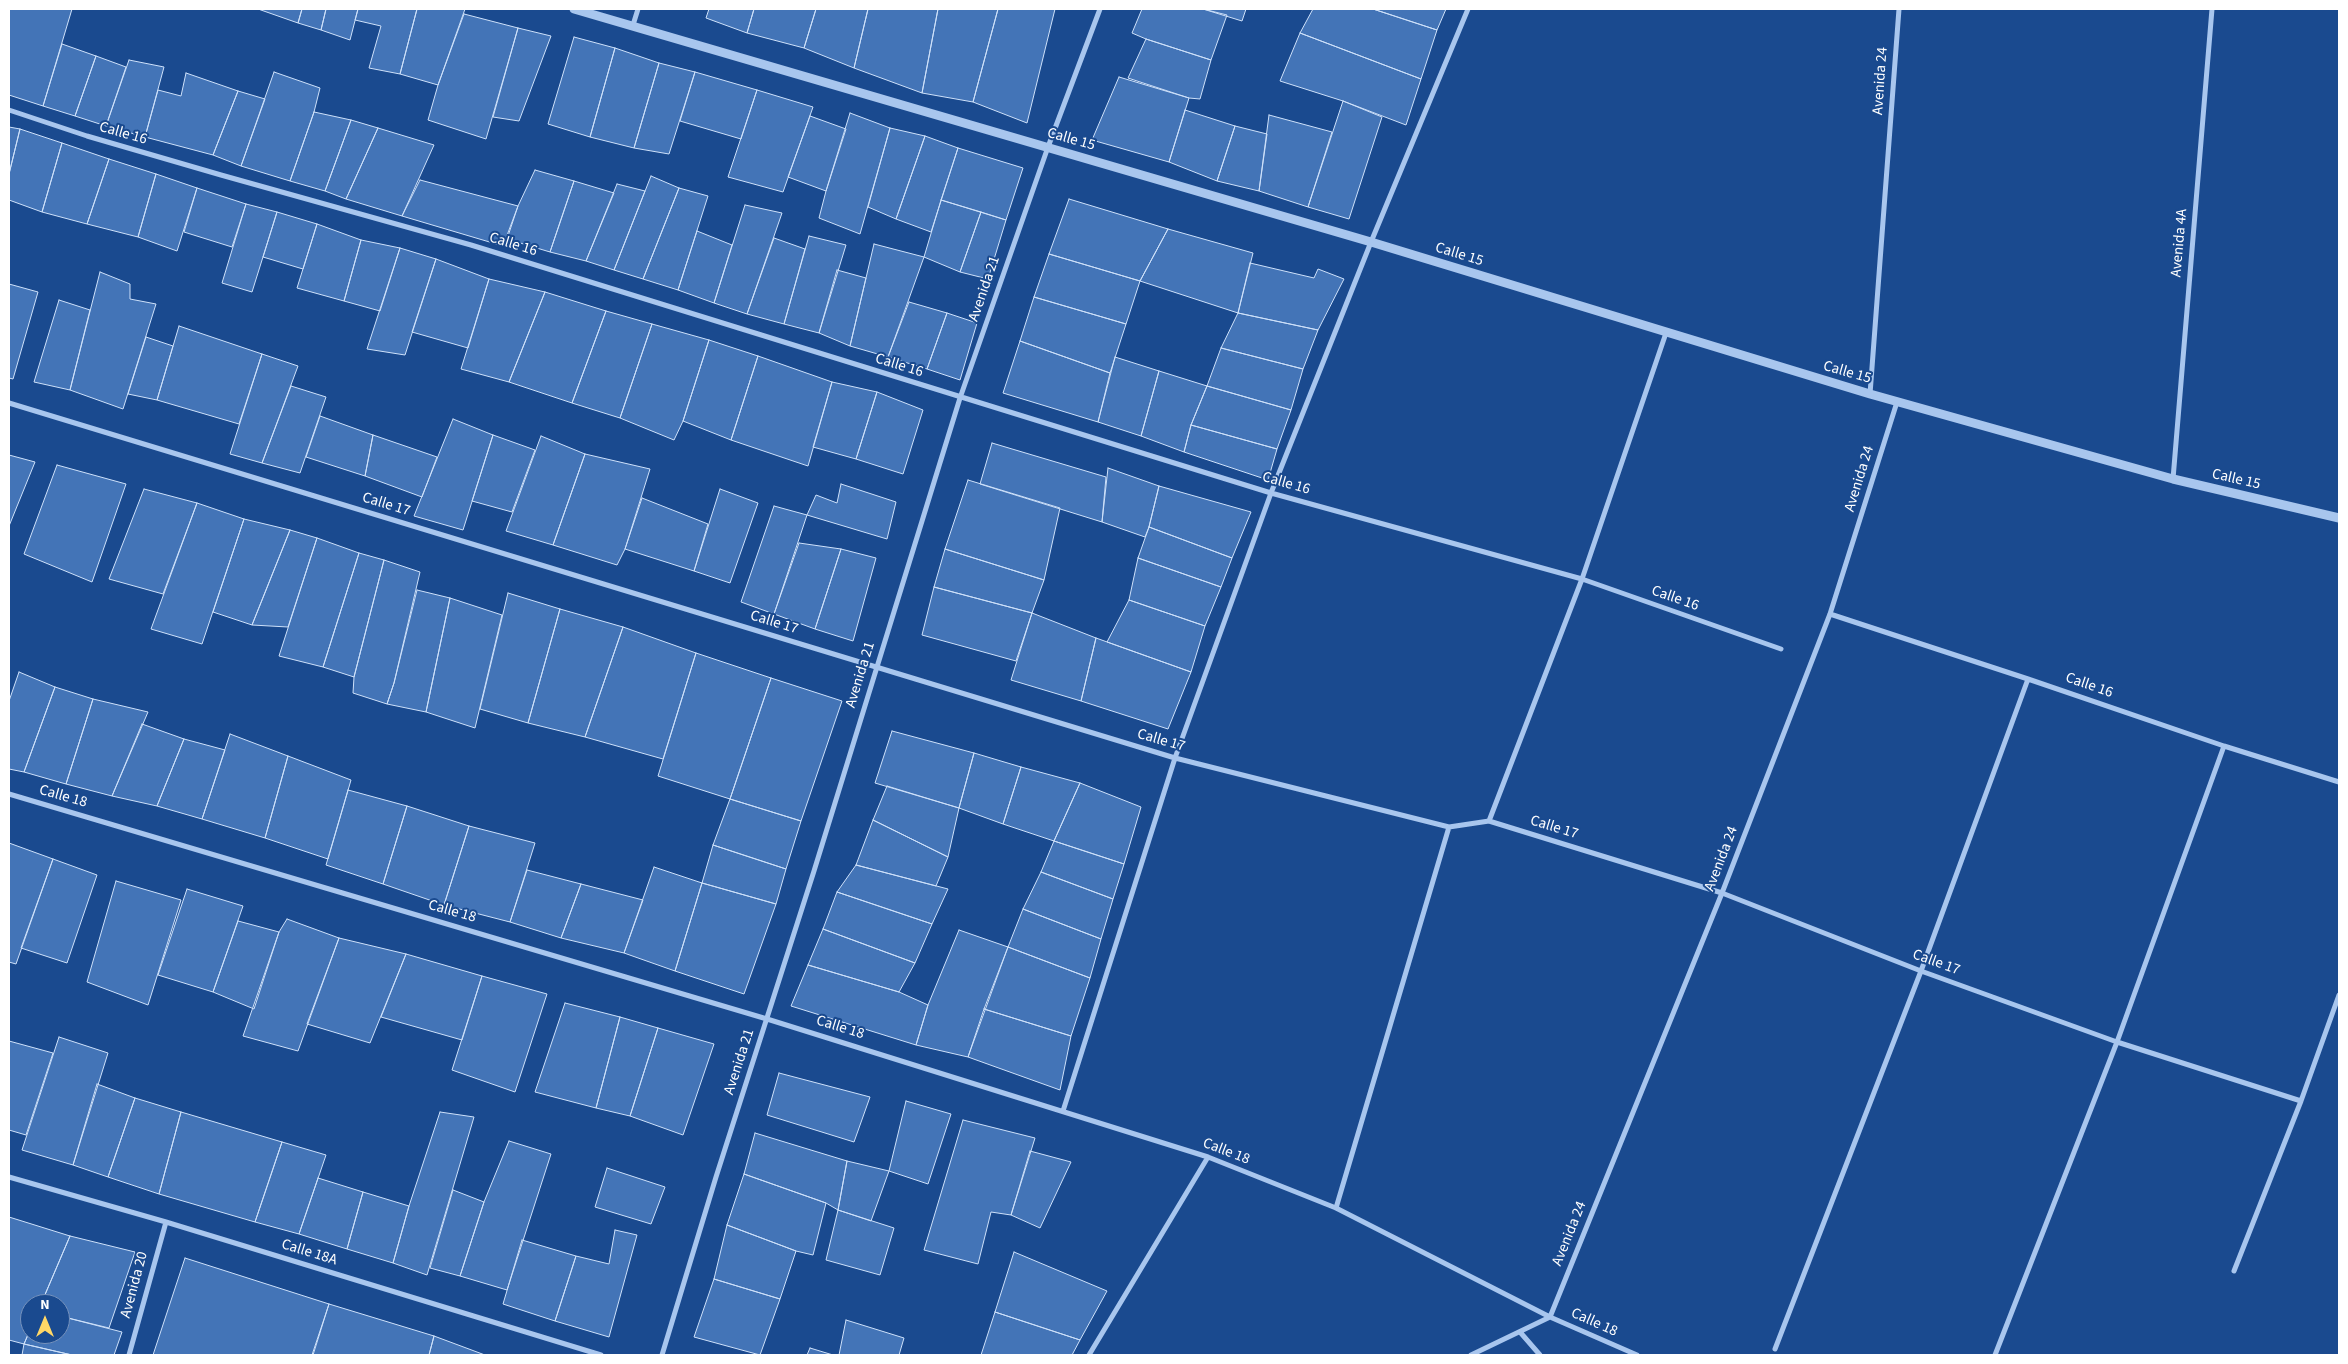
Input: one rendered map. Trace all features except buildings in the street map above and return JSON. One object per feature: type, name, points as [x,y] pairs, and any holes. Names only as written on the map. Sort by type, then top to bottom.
[{"type":"street","name":"Calle 15","points":[[574,9],[1371,242],[1666,334],[1897,402],[2173,479],[2339,518]]},
{"type":"street","points":[[633,25],[638,9]]},
{"type":"street","name":"Avenida 21","points":[[662,1355],[960,398],[1048,147],[1100,9]]},
{"type":"street","points":[[1063,1111],[1175,758],[1271,494],[1371,242],[1468,9]]},
{"type":"street","name":"Avenida 24","points":[[1870,394],[1900,9]]},
{"type":"street","name":"Avenida 4A","points":[[2173,479],[2212,9]]},
{"type":"street","name":"Calle 16","points":[[9,110],[87,136],[471,245],[1271,494],[1582,579],[1781,649]]},
{"type":"street","points":[[1489,821],[1582,579],[1666,334]]},
{"type":"street","name":"Avenida 24","points":[[1550,1317],[1722,893],[1830,614],[1897,402]]},
{"type":"street","name":"Calle 17","points":[[9,403],[1175,758],[1449,828],[1489,821],[1722,893],[1921,971],[2117,1042],[2301,1101]]},
{"type":"street","name":"Calle 16","points":[[1830,614],[2028,678],[2224,746],[2339,782]]},
{"type":"street","points":[[1775,1349],[1921,971],[2028,678]]},
{"type":"street","points":[[1995,1355],[2117,1042],[2224,746]]},
{"type":"street","name":"Calle 18","points":[[9,794],[767,1019],[1208,1157],[1336,1208],[1550,1317],[1637,1355]]},
{"type":"street","points":[[1336,1208],[1449,828]]},
{"type":"street","points":[[2234,1271],[2301,1101],[2339,995]]},
{"type":"street","points":[[1089,1355],[1208,1157]]},
{"type":"street","name":"Calle 18A","points":[[9,1177],[166,1222],[601,1355]]},
{"type":"street","name":"Avenida 20","points":[[129,1355],[166,1222]]},
{"type":"street","points":[[1471,1355],[1550,1317]]},
{"type":"street","points":[[1520,1332],[1540,1355]]}]
